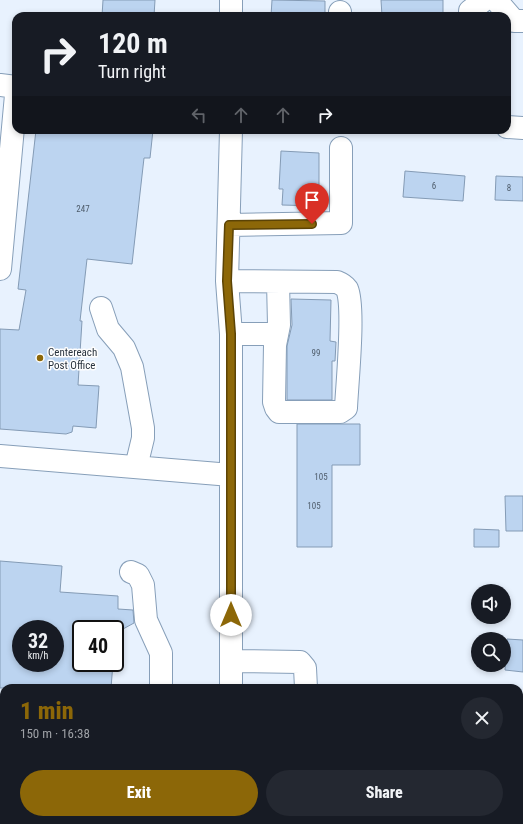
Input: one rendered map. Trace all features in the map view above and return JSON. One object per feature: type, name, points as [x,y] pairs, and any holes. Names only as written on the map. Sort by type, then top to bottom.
[{"type":"street","points":[[231,0],[231,12]]},
{"type":"street","points":[[470,12],[484,0]]},
{"type":"street","points":[[496,0],[506,12]]},
{"type":"street","points":[[511,18],[514,21],[523,21]]},
{"type":"street","points":[[0,85],[12,86]]},
{"type":"street","points":[[511,127],[523,128]]},
{"type":"street","points":[[0,269],[12,134]]},
{"type":"street","points":[[231,134],[227,281],[231,334],[231,684]]},
{"type":"street","points":[[229,225],[341,224],[341,148]]},
{"type":"street","points":[[227,281],[337,282],[343,284],[347,290],[350,301],[350,327],[346,408],[340,412],[287,412],[276,410],[274,402],[275,345],[279,325],[278,282]]},
{"type":"street","points":[[101,308],[108,329],[124,348],[132,367],[143,428],[143,438],[136,467]]},
{"type":"street","points":[[231,334],[273,334],[275,345]]},
{"type":"street","points":[[0,456],[231,475]]},
{"type":"street","points":[[132,572],[138,575],[143,585],[146,620],[161,653],[161,684]]},
{"type":"street","points":[[231,662],[300,662],[305,668],[306,684]]},
{"type":"building","points":[[103,0],[155,0],[154,12],[102,12]]},
{"type":"building","points":[[272,0],[325,1],[325,12],[271,12]]},
{"type":"building","points":[[381,0],[443,0],[443,12],[382,12]]},
{"type":"building","points":[[36,134],[153,134],[150,158],[144,158],[132,264],[87,259],[80,321],[82,321],[78,385],[99,386],[96,428],[73,426],[72,432],[66,434],[0,429],[0,329],[19,330],[26,290],[18,289]]},
{"type":"building","points":[[281,151],[319,153],[319,206],[282,205],[283,189],[279,189]]},
{"type":"building","points":[[405,171],[465,176],[463,201],[403,197]]},
{"type":"building","points":[[496,176],[523,177],[523,201],[495,200]]},
{"type":"building","points":[[291,299],[331,300],[330,341],[336,342],[335,361],[332,361],[332,400],[287,400],[287,346],[292,325]]},
{"type":"building","points":[[297,424],[360,424],[360,465],[332,465],[332,547],[297,547]]},
{"type":"building","points":[[505,496],[523,496],[523,531],[506,531]]},
{"type":"building","points":[[474,529],[499,530],[499,547],[474,547]]},
{"type":"building","points":[[0,561],[62,566],[60,592],[118,596],[118,609],[133,610],[134,623],[124,628],[124,620],[72,620],[72,672],[112,672],[111,684],[0,684]]},
{"type":"building","points":[[511,639],[523,640],[523,672],[511,671]]},
{"type":"place","name":"Centereach Post Office","points":[[40,358]]},
{"type":"route","points":[[231,615],[231,334],[227,281],[229,225],[312,224]]}]
